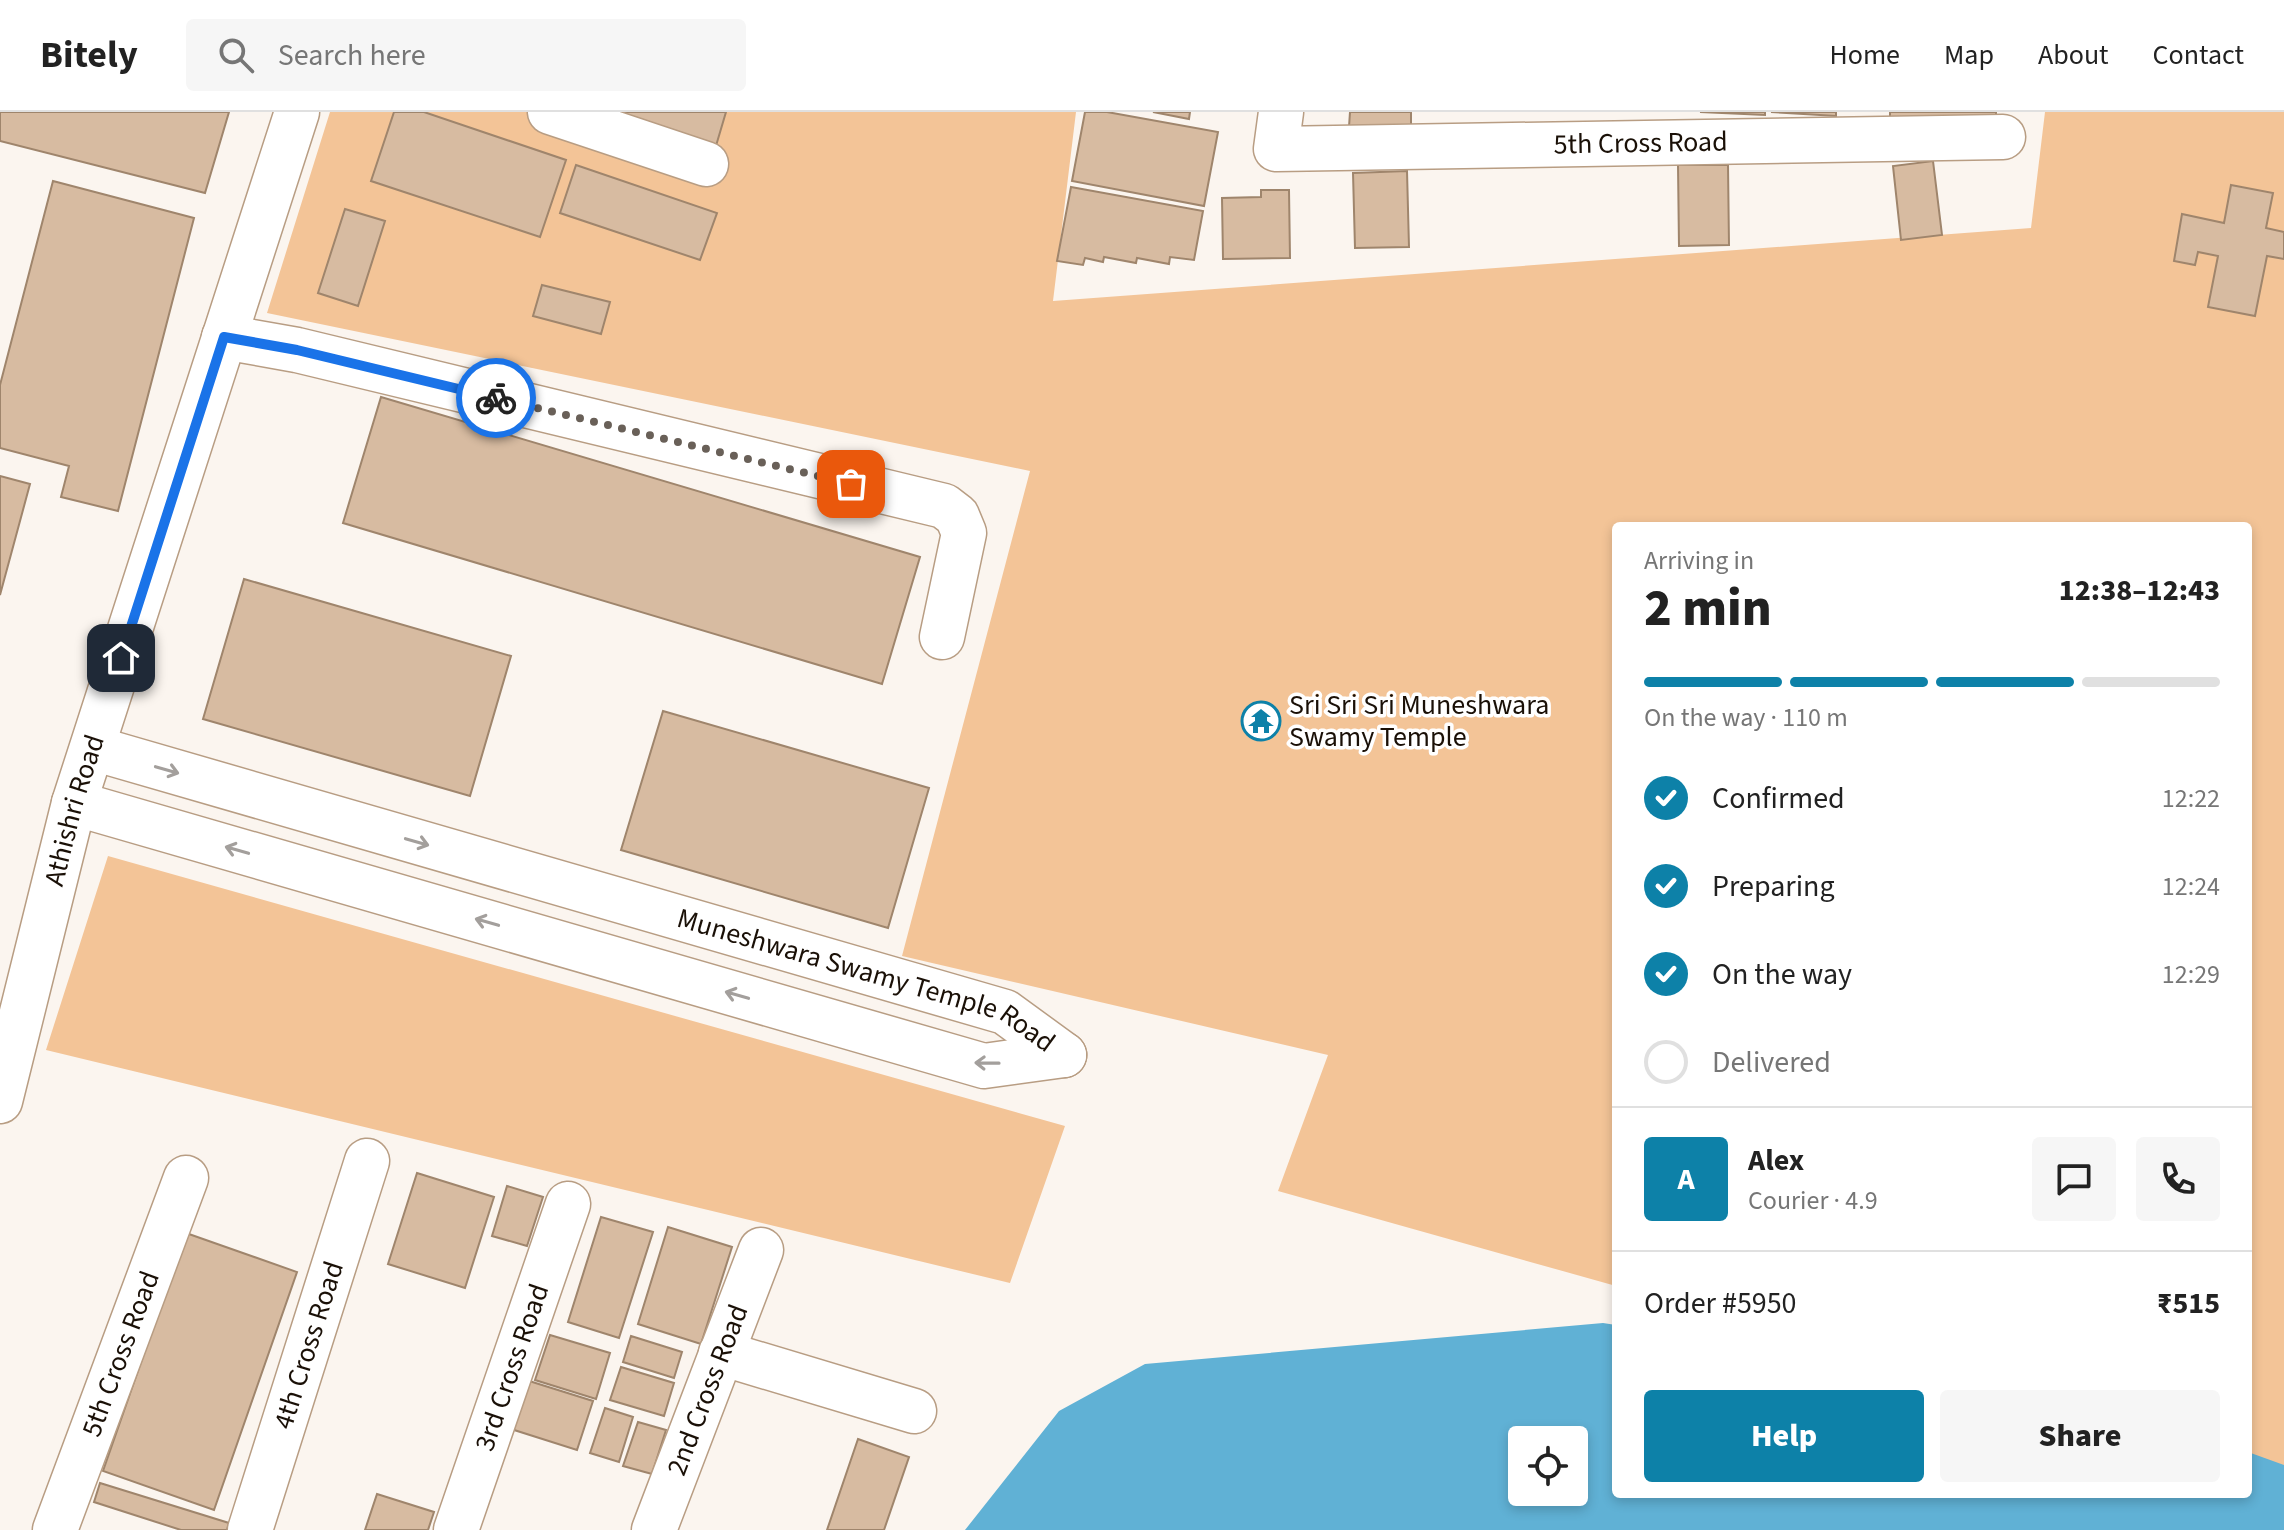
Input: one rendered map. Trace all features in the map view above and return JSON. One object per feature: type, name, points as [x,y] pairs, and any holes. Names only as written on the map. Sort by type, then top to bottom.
[{"type":"street","name":"Athishri Road","points":[[0,1101],[74,803],[297,112]]},
{"type":"street","points":[[550,112],[706,164]]},
{"type":"street","name":"5th Cross Road","points":[[1279,130],[1873,125],[2003,137]]},
{"type":"street","points":[[224,337],[297,350],[944,506],[957,516],[964,533],[942,637]]},
{"type":"street","name":"Muneshwara Swamy Temple Road","points":[[74,803],[984,1066],[1064,1055],[1005,1012],[93,748]]},
{"type":"street","name":"4th Cross Road","points":[[250,1530],[367,1161]]},
{"type":"street","name":"5th Cross Road","points":[[55,1530],[186,1178]]},
{"type":"street","name":"3rd Cross Road","points":[[456,1530],[568,1204]]},
{"type":"street","name":"2nd Cross Road","points":[[654,1530],[761,1250]]},
{"type":"street","points":[[721,1353],[914,1411]]},
{"type":"shaded area","points":[[330,112],[1076,112],[1053,301],[2031,228],[2045,112],[2284,112],[2284,1473],[2252,1464],[2252,522],[1612,522],[1612,1285],[1278,1191],[1328,1055],[902,956],[1030,471],[267,313]]},
{"type":"shaded area","points":[[108,856],[1065,1126],[1010,1283],[46,1050]]},
{"type":"water","points":[[1603,1323],[1612,1324],[1612,1498],[2252,1498],[2252,1453],[2284,1465],[2284,1530],[965,1530],[1059,1411],[1145,1364]]},
{"type":"building","points":[[0,112],[229,112],[205,193],[0,141]]},
{"type":"building","points":[[394,112],[424,112],[566,160],[540,237],[371,181]]},
{"type":"building","points":[[603,112],[726,112],[713,156]]},
{"type":"building","points":[[1085,112],[1107,112],[1218,132],[1204,206],[1072,181]]},
{"type":"building","points":[[1153,112],[1190,112],[1189,119]]},
{"type":"building","points":[[1350,112],[1411,112],[1411,128],[1349,127]]},
{"type":"building","points":[[1700,112],[1765,112],[1765,115]]},
{"type":"building","points":[[1771,112],[1836,112],[1836,116]]},
{"type":"building","points":[[1890,112],[1996,112],[1996,123],[1890,123]]},
{"type":"building","points":[[1933,161],[1942,235],[1901,240],[1893,166]]},
{"type":"building","points":[[576,165],[717,213],[700,260],[560,213]]},
{"type":"building","points":[[1678,165],[1728,165],[1729,245],[1679,246]]},
{"type":"building","points":[[1407,171],[1409,247],[1355,248],[1353,173]]},
{"type":"building","points":[[53,181],[194,218],[118,511],[61,497],[69,466],[0,448],[0,385]]},
{"type":"building","points":[[2231,185],[2273,193],[2266,228],[2284,232],[2284,259],[2267,256],[2255,316],[2208,307],[2218,256],[2198,252],[2195,265],[2174,261],[2182,214],[2224,223]]},
{"type":"building","points":[[1071,187],[1203,211],[1194,260],[1170,257],[1169,264],[1137,258],[1136,263],[1104,257],[1103,262],[1085,258],[1083,265],[1057,261]]},
{"type":"building","points":[[1261,190],[1289,190],[1290,258],[1223,259],[1222,198],[1261,197]]},
{"type":"building","points":[[345,209],[385,221],[358,306],[318,293]]},
{"type":"building","points":[[542,285],[610,302],[601,334],[533,316]]},
{"type":"building","points":[[381,397],[920,557],[882,684],[343,523]]},
{"type":"building","points":[[0,476],[30,484],[0,595]]},
{"type":"building","points":[[244,579],[511,656],[470,796],[203,719]]},
{"type":"building","points":[[663,711],[929,788],[888,928],[621,850]]},
{"type":"building","points":[[417,1173],[494,1197],[465,1288],[388,1264]]},
{"type":"building","points":[[507,1186],[543,1197],[527,1246],[492,1236]]},
{"type":"building","points":[[601,1217],[653,1232],[619,1338],[568,1322]]},
{"type":"building","points":[[668,1227],[732,1247],[701,1344],[638,1324]]},
{"type":"building","points":[[186,1233],[297,1272],[214,1510],[103,1471]]},
{"type":"building","points":[[550,1335],[610,1353],[596,1399],[535,1380]]},
{"type":"building","points":[[631,1336],[682,1352],[674,1378],[623,1362]]},
{"type":"building","points":[[621,1367],[674,1383],[664,1416],[610,1400]]},
{"type":"building","points":[[526,1380],[593,1401],[577,1450],[511,1429]]},
{"type":"building","points":[[605,1408],[633,1417],[619,1462],[590,1453]]},
{"type":"building","points":[[638,1422],[666,1430],[652,1474],[623,1466]]},
{"type":"building","points":[[858,1439],[909,1457],[884,1530],[827,1530]]},
{"type":"building","points":[[100,1483],[229,1523],[227,1530],[181,1530],[94,1502]]},
{"type":"building","points":[[377,1494],[434,1512],[428,1530],[365,1530]]},
{"type":"way so far","points":[[496,398],[851,484]]},
{"type":"place","name":"Sri Sri Sri Muneshwara Swamy Temple","points":[[1261,721]]},
{"type":"route","points":[[121,658],[224,337],[297,350],[496,398]]}]
